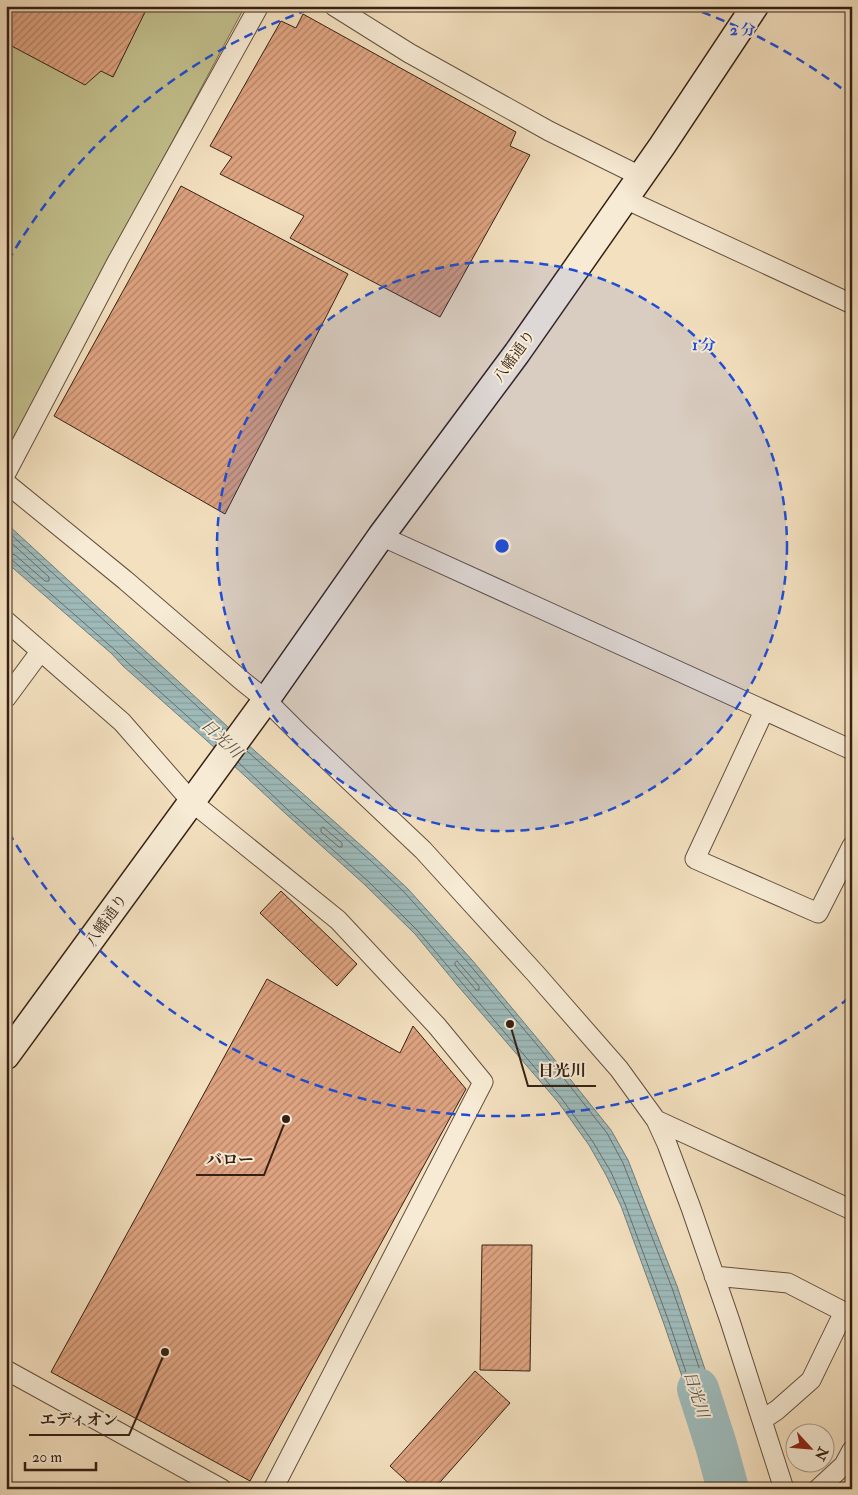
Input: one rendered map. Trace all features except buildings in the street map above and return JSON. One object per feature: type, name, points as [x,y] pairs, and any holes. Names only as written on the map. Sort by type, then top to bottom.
[{"type":"street","points":[[6,473],[118,260],[259,6]]},
{"type":"street","points":[[334,6],[409,54],[548,131],[640,176]]},
{"type":"street","name":"八幡通り","points":[[10,1044],[266,700],[381,536],[517,353],[662,146],[754,6]]},
{"type":"street","points":[[625,198],[852,304]]},
{"type":"street","points":[[6,483],[125,580],[266,700],[423,850],[619,1069],[656,1120],[667,1144],[691,1208],[784,1489]]},
{"type":"street","points":[[381,536],[852,750]]},
{"type":"street","points":[[6,621],[122,722],[338,920],[437,1026],[483,1082],[273,1489]]},
{"type":"street","points":[[6,698],[40,652]]},
{"type":"street","points":[[764,711],[695,859],[818,912],[852,846]]},
{"type":"street","points":[[656,1120],[852,1210]]},
{"type":"street","points":[[714,1276],[788,1282],[848,1314],[810,1380],[777,1410],[762,1420]]},
{"type":"street","points":[[6,1370],[222,1489]]},
{"type":"street","points":[[818,1489],[844,1464],[852,1450]]},
{"type":"shaded area","points":[[6,6],[245,6],[6,452]]},
{"type":"water","points":[[6,523],[408,889],[472,960],[611,1130],[628,1160],[677,1286],[729,1441],[707,1449],[621,1206],[589,1145],[558,1102],[415,934],[364,884],[112,654],[6,562]]},
{"type":"waterway","name":"日光川","points":[[698,1389],[728,1489]]},
{"type":"place","name":"日光川","points":[[510,1024]]},
{"type":"place","name":"バロー","points":[[286,1119]]},
{"type":"place","name":"エディオン","points":[[165,1352]]}]
